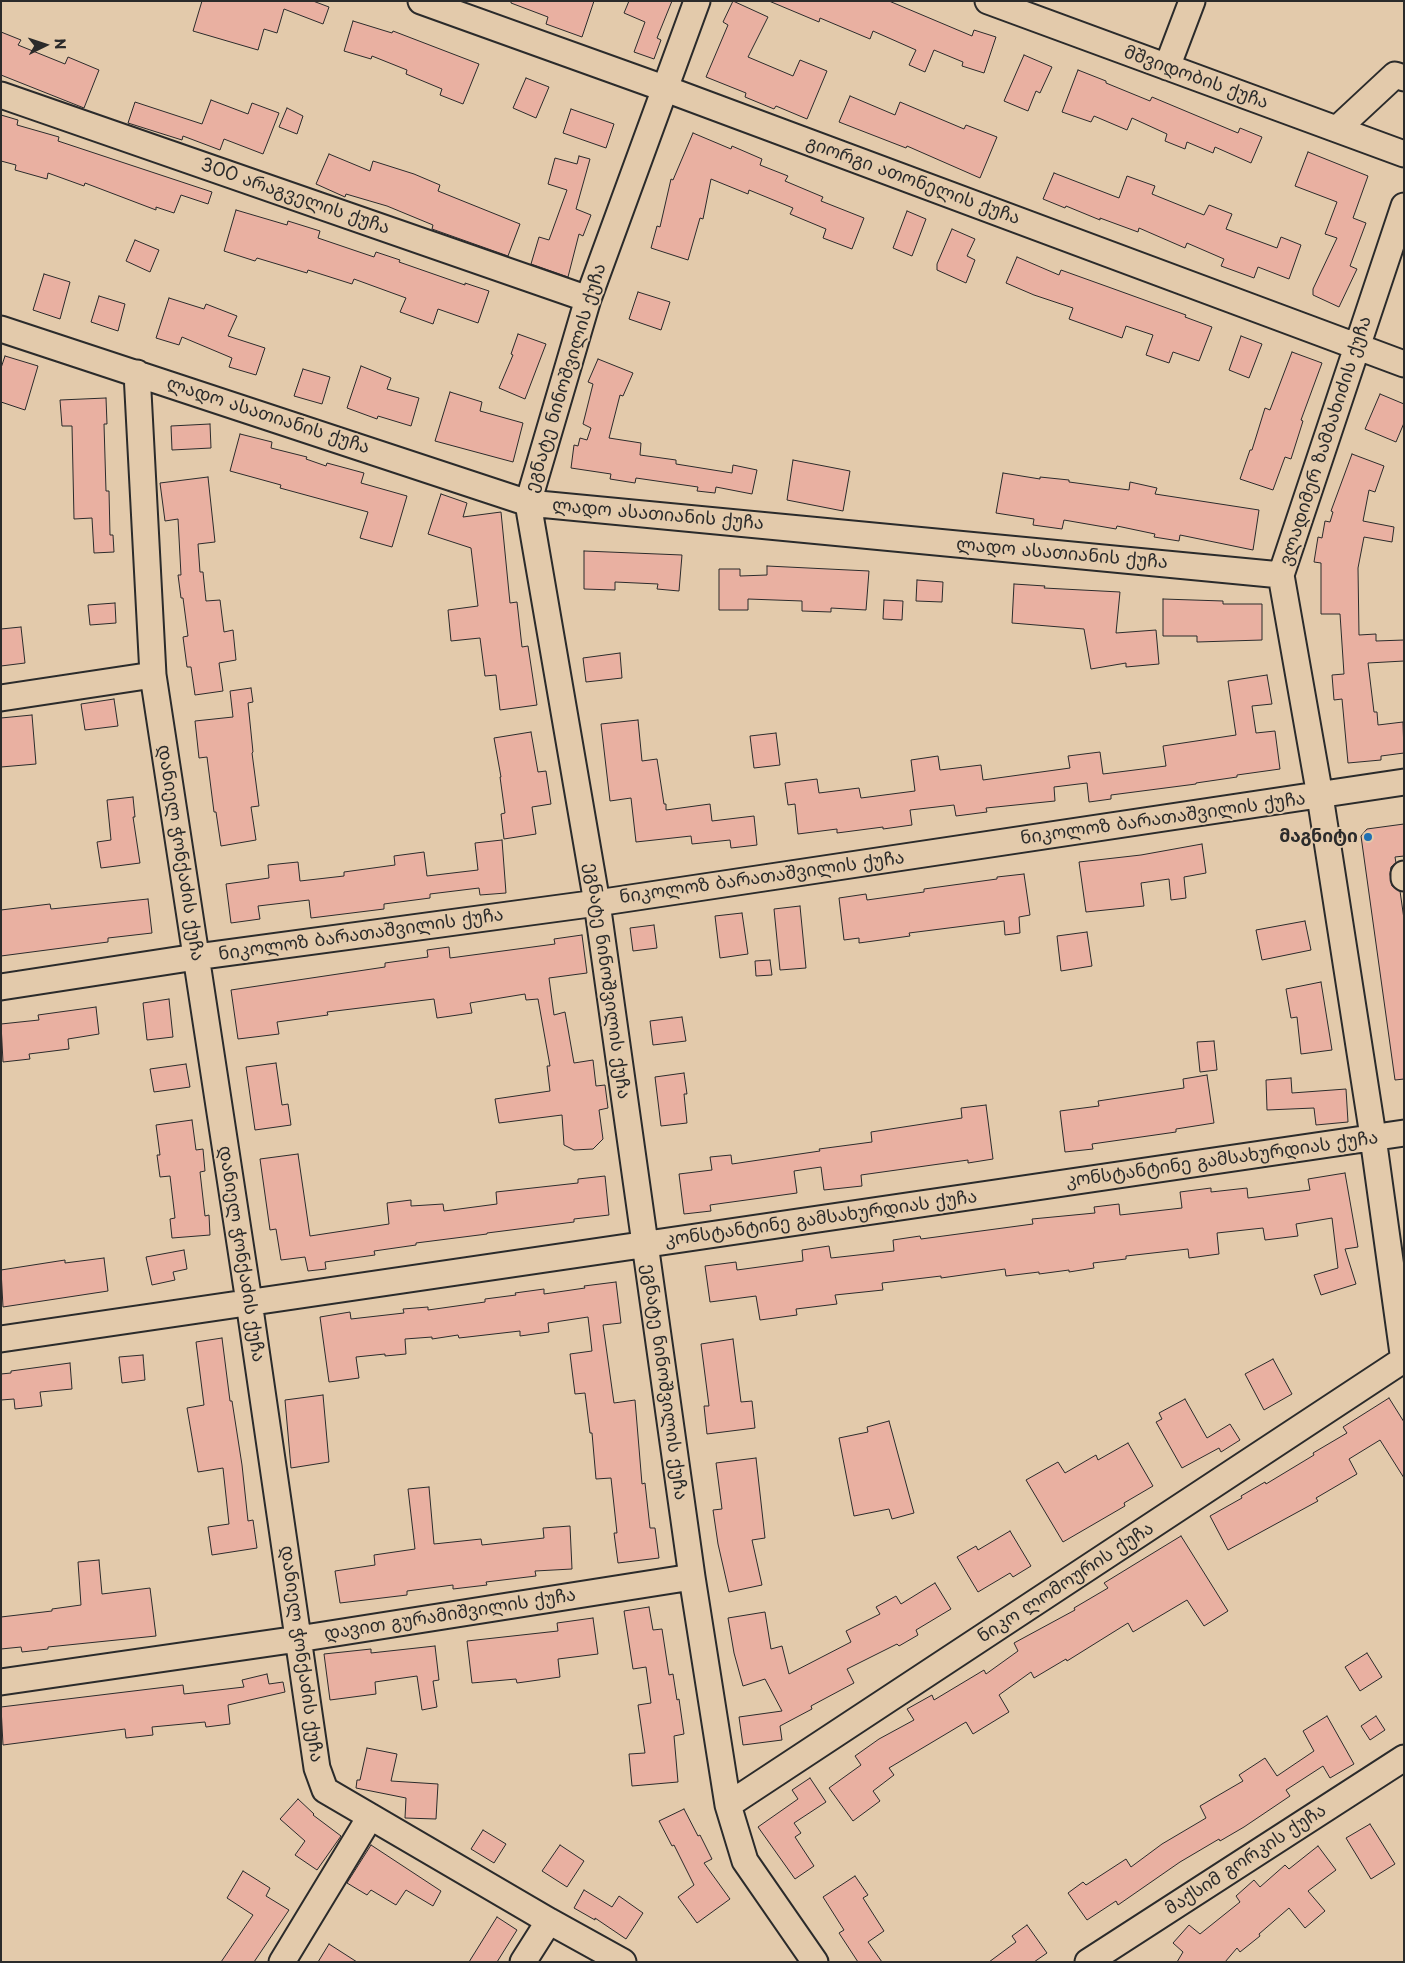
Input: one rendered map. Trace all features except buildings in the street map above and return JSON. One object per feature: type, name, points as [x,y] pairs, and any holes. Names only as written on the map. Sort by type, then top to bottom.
[{"type":"street","name":"გიორგი ათონელის ქუჩა","points":[[421,1],[666,89],[1404,364]]},
{"type":"street","name":"ეგნატე ნინოშვილის ქუჩა","points":[[697,1],[588,299],[528,503],[597,902],[692,1577],[728,1805],[745,1861],[815,1962]]},
{"type":"street","name":"მშვიდობის ქუჩა","points":[[988,1],[1042,11],[1167,67],[1404,154]]},
{"type":"street","points":[[1167,67],[1192,1]]},
{"type":"street","points":[[1337,129],[1395,75],[1404,78]]},
{"type":"street","name":"300 არაგველის ქუჩა","points":[[1,95],[588,299]]},
{"type":"street","name":"ვლადიმერ ზამბახიძის ქუჩა","points":[[1404,206],[1281,575],[1320,796],[1404,1360]]},
{"type":"street","name":"ლადო ასათიანის ქუჩა","points":[[1,329],[528,503],[1281,575]]},
{"type":"street","name":"დანიელ ჭონქაძის ქუჩა","points":[[137,373],[153,675],[250,1302],[317,1768],[325,1790],[623,1962]]},
{"type":"street","points":[[1,698],[153,675]]},
{"type":"street","name":"ნიკოლოზ ბარათაშვილის ქუჩა","points":[[1,987],[196,957],[597,902],[1404,782]]},
{"type":"street","name":"კონსტანტინე გამსახურდიას ქუჩა","points":[[1,1339],[1404,1133]]},
{"type":"street","name":"ნიკო ლომოურის ქუჩა","points":[[728,1805],[1404,1360]]},
{"type":"street","name":"დავით გურამიშვილის ქუჩა","points":[[1,1682],[298,1639],[692,1577]]},
{"type":"street","name":"მაქსიმ გორკის ქუჩა","points":[[1088,1962],[1404,1758]]},
{"type":"street","points":[[282,1962],[370,1817]]},
{"type":"street","points":[[523,1962],[549,1921]]},
{"type":"place","name":"მაგნიტი","points":[[1368,837]]}]
